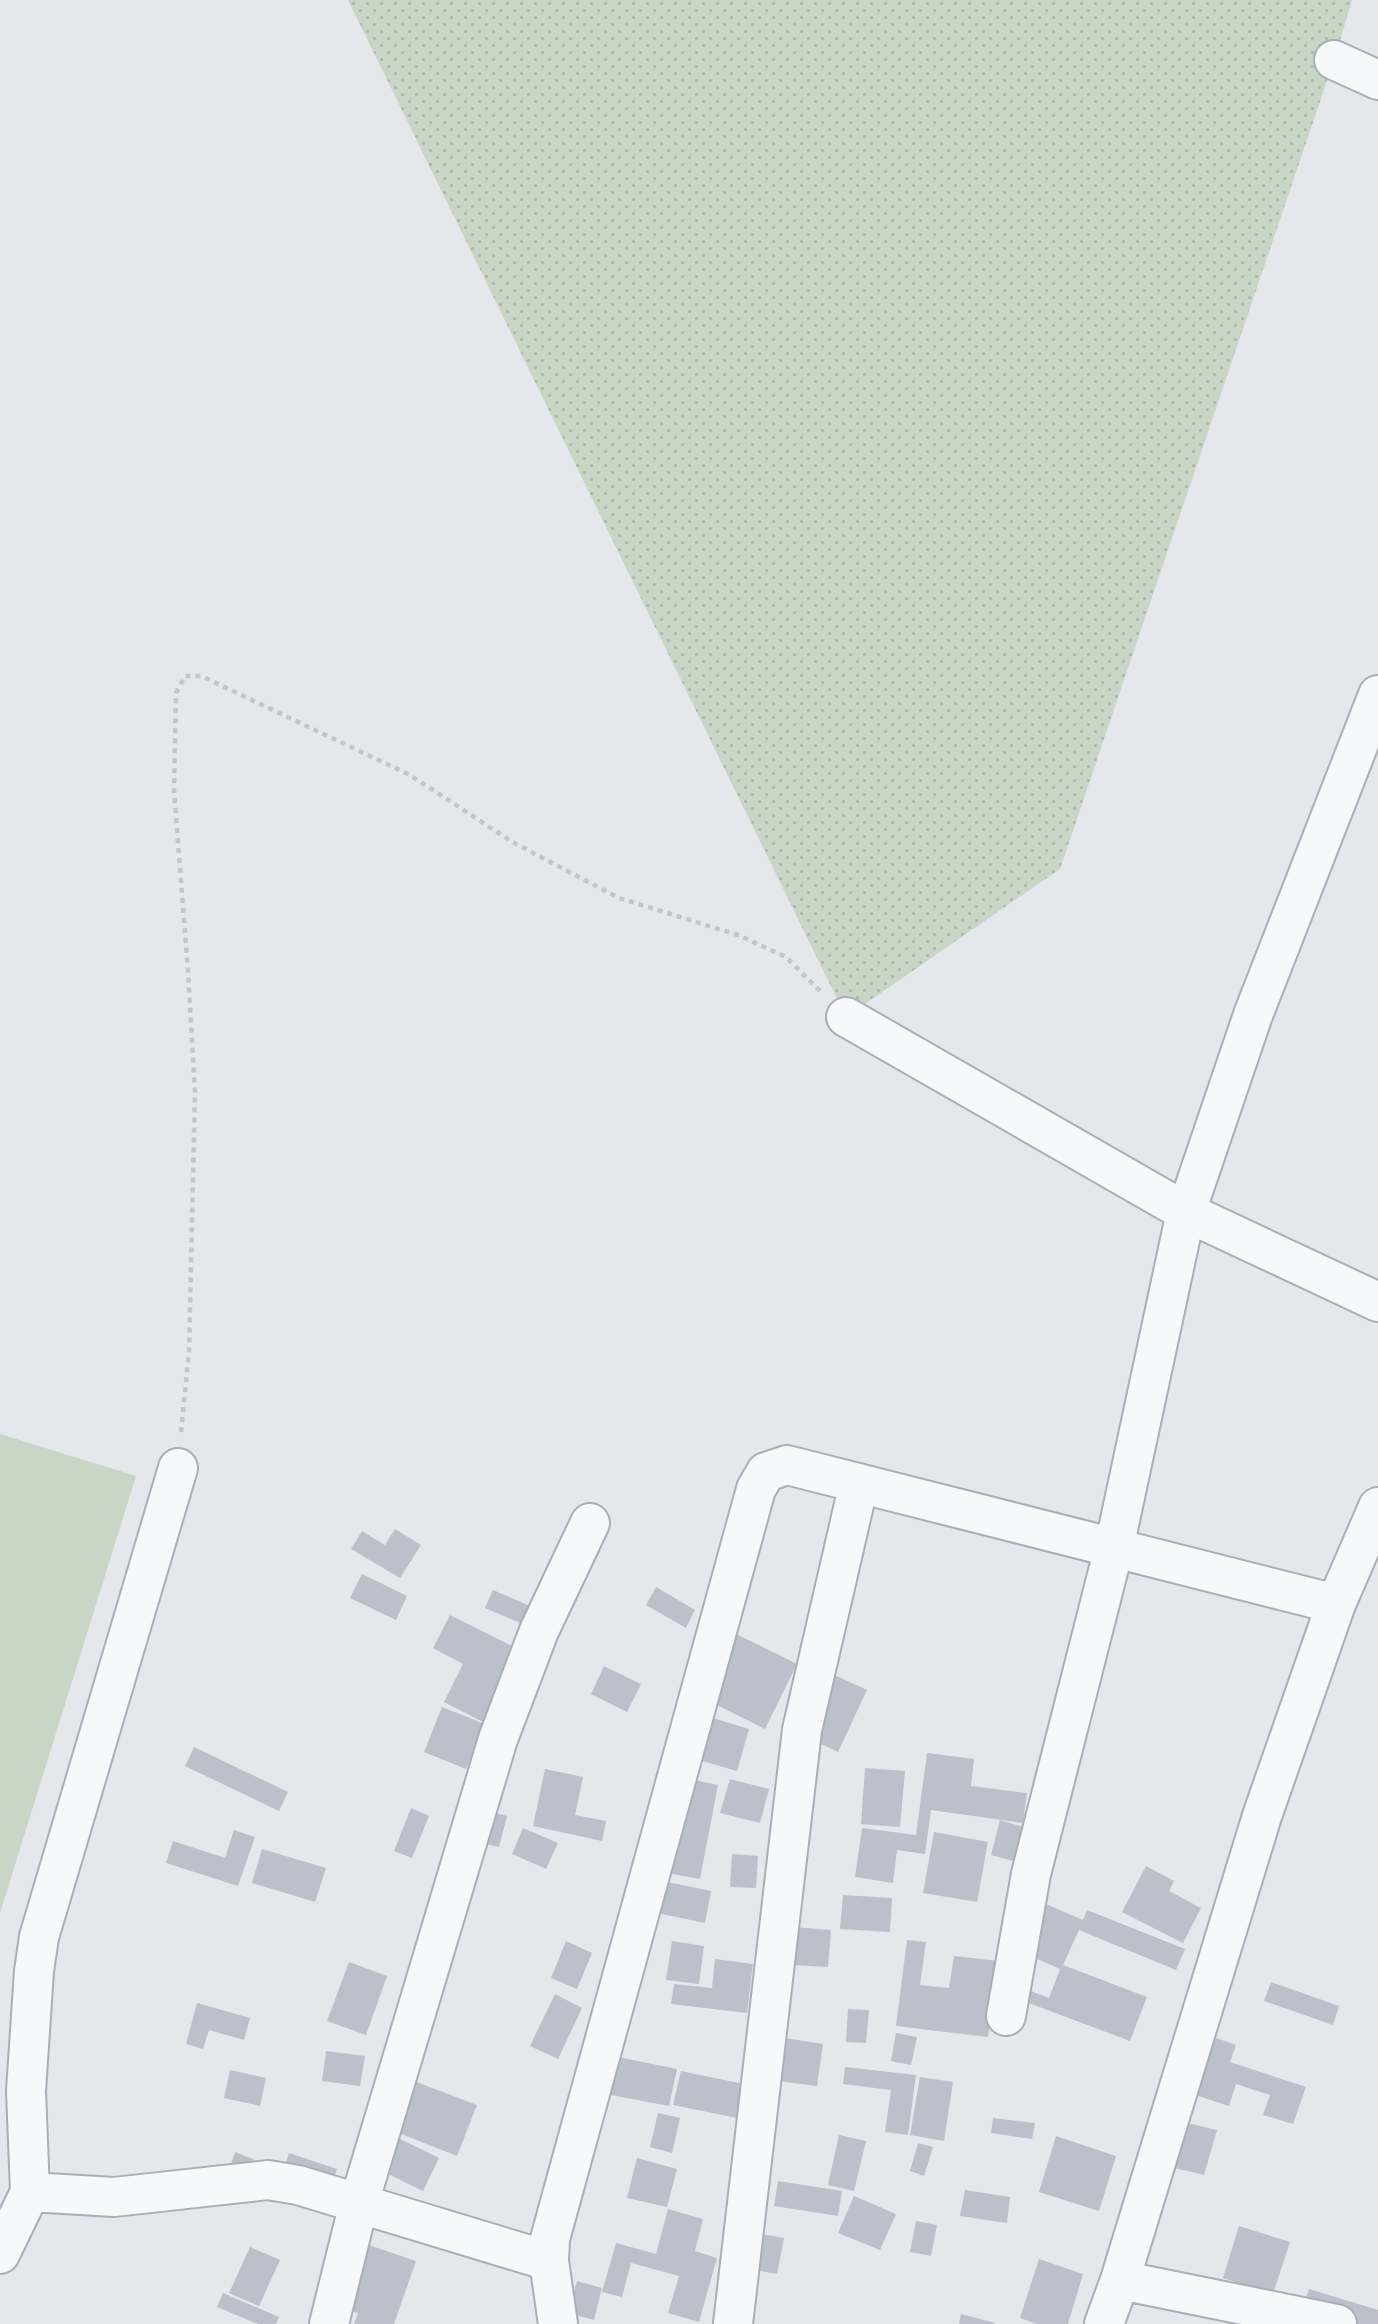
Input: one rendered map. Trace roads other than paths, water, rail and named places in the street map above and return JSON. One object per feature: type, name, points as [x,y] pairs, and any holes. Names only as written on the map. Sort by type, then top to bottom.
[{"type":"street","points":[[1334,60],[1378,80]]},
{"type":"street","points":[[1006,2016],[1031,1874],[1114,1548],[1186,1212],[1253,1015],[1378,695]]},
{"type":"street","points":[[846,1017],[1186,1212],[1378,1302]]},
{"type":"street","points":[[558,2324],[549,2261],[550,2239],[753,1502],[766,1472],[787,1465],[1336,1604]]},
{"type":"street","points":[[0,2254],[30,2193],[26,2091],[34,1971],[39,1937],[178,1468]]},
{"type":"street","points":[[733,2324],[802,1730],[859,1483]]},
{"type":"street","points":[[1104,2324],[1120,2280],[1262,1816],[1336,1604],[1378,1507]]},
{"type":"street","points":[[329,2324],[359,2203],[498,1739],[539,1631],[590,1523]]},
{"type":"street","points":[[30,2193],[114,2197],[268,2179],[298,2185],[549,2261]]},
{"type":"street","points":[[1120,2280],[1337,2324]]}]
